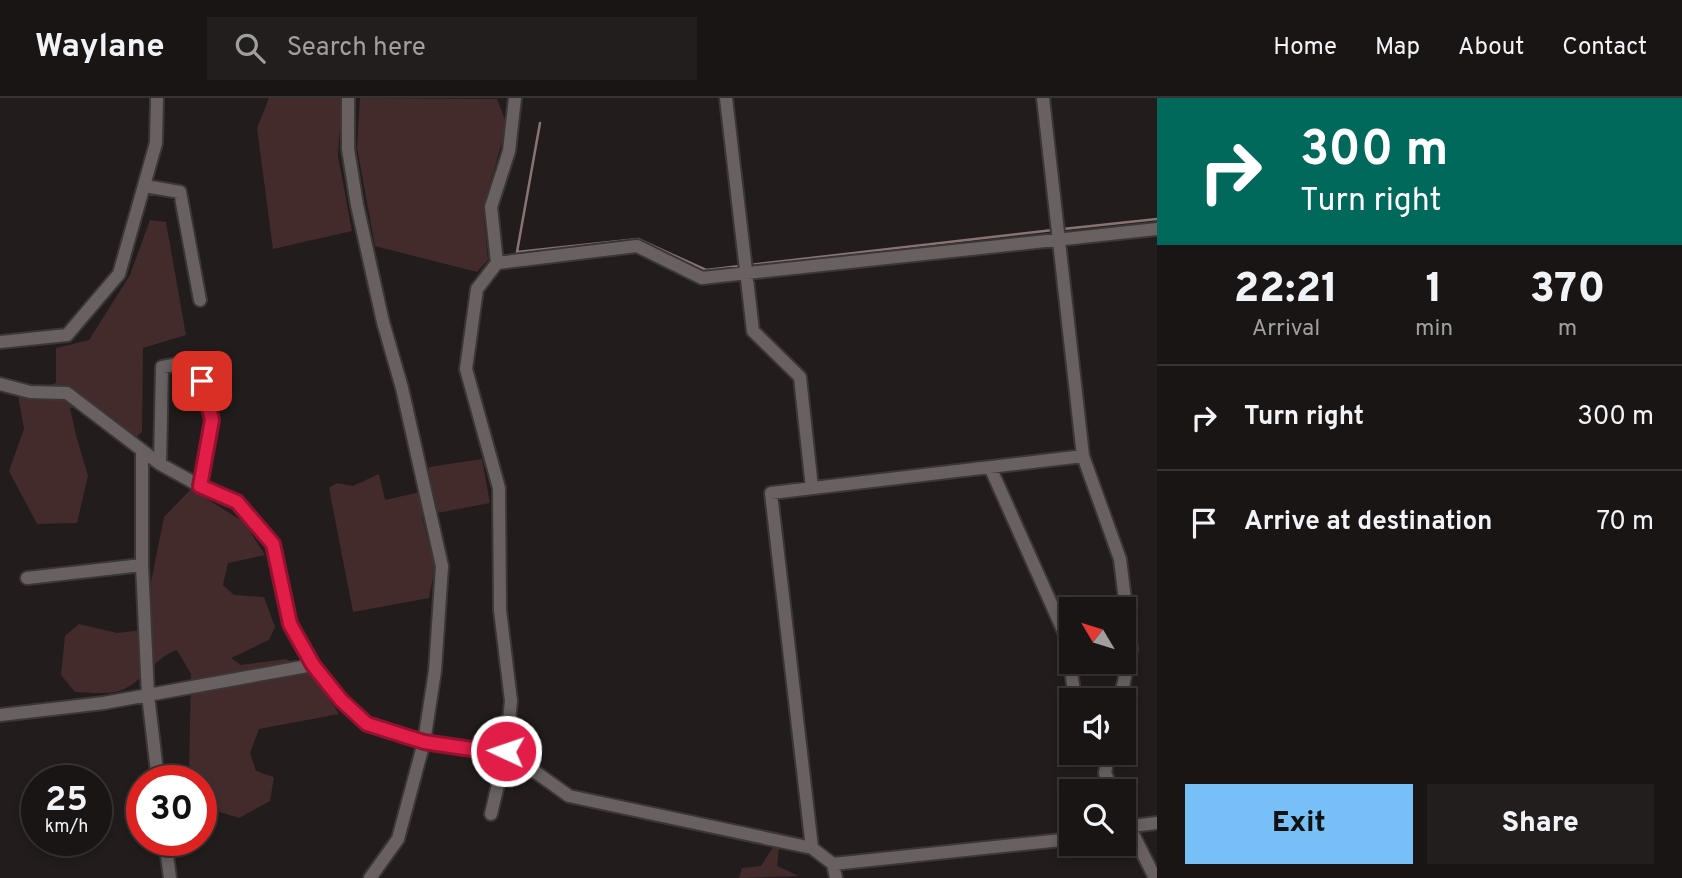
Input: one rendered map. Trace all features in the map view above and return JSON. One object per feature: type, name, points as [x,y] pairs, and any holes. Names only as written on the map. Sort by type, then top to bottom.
[{"type":"street","points":[[0,342],[67,335],[119,274],[156,143],[157,98]]},
{"type":"street","points":[[348,98],[348,149],[357,205],[442,566],[435,671],[424,742],[398,839],[370,878]]},
{"type":"street","points":[[491,814],[506,751],[511,701],[500,610],[499,488],[466,369],[477,289],[497,263],[491,206],[509,151],[515,98]]},
{"type":"street","points":[[726,98],[748,275],[752,331],[800,377],[812,488]]},
{"type":"street","points":[[1043,98],[1083,456],[1120,559],[1131,649],[1123,688]]},
{"type":"street","points":[[145,186],[180,192],[200,300]]},
{"type":"street","points":[[497,263],[637,246],[702,278],[1157,229]]},
{"type":"street","points":[[160,464],[162,368],[197,361],[212,420],[200,486]]},
{"type":"street","points":[[0,384],[30,392],[67,393],[160,464],[237,502],[273,544],[290,624],[313,665],[341,700],[367,724],[424,742],[506,751],[569,796],[812,848],[833,864],[1059,840]]},
{"type":"street","points":[[142,450],[142,565],[148,695],[156,765]]},
{"type":"street","points":[[812,848],[771,493],[1083,456]]},
{"type":"street","points":[[990,467],[1067,639],[1073,688]]},
{"type":"street","points":[[27,578],[142,565]]},
{"type":"street","points":[[0,716],[104,703],[313,665]]},
{"type":"street","points":[[1136,823],[1157,823]]},
{"type":"street","points":[[1136,843],[1155,878]]},
{"type":"street","points":[[167,856],[170,878]]},
{"type":"street","points":[[833,864],[835,878]]},
{"type":"shaded area","points":[[269,98],[342,98],[338,156],[352,231],[273,249],[257,128]]},
{"type":"shaded area","points":[[360,98],[497,99],[507,125],[483,208],[488,260],[477,272],[375,246],[357,148]]},
{"type":"shaded area","points":[[150,220],[166,222],[186,335],[143,348],[142,432],[135,438],[94,408],[70,408],[88,476],[77,523],[37,524],[9,471],[24,429],[18,395],[56,383],[56,348],[89,340],[130,275]]},
{"type":"shaded area","points":[[482,459],[490,503],[422,516],[435,568],[429,598],[353,612],[329,488],[337,483],[353,486],[379,474],[385,500],[429,490],[429,467]]},
{"type":"shaded area","points":[[191,489],[244,522],[265,555],[228,563],[223,585],[234,595],[264,597],[275,627],[269,640],[231,658],[241,665],[286,659],[314,676],[339,714],[259,729],[250,753],[256,771],[274,777],[270,801],[239,818],[217,811],[217,765],[189,765],[191,674],[177,650],[161,658],[135,683],[114,692],[75,692],[61,675],[65,636],[79,624],[117,633],[152,629],[151,582],[164,517]]},
{"type":"shaded area","points":[[773,847],[779,847],[777,866],[799,876],[739,878],[742,868],[761,866]]},
{"type":"waterway","points":[[540,123],[517,252],[638,239],[706,270],[740,266]]},
{"type":"waterway","points":[[1063,229],[1157,219]]},
{"type":"waterway","points":[[750,265],[1053,230]]},
{"type":"route","points":[[202,381],[212,420],[200,486],[237,502],[273,544],[290,624],[313,665],[341,700],[367,724],[424,742],[506,751]]}]
